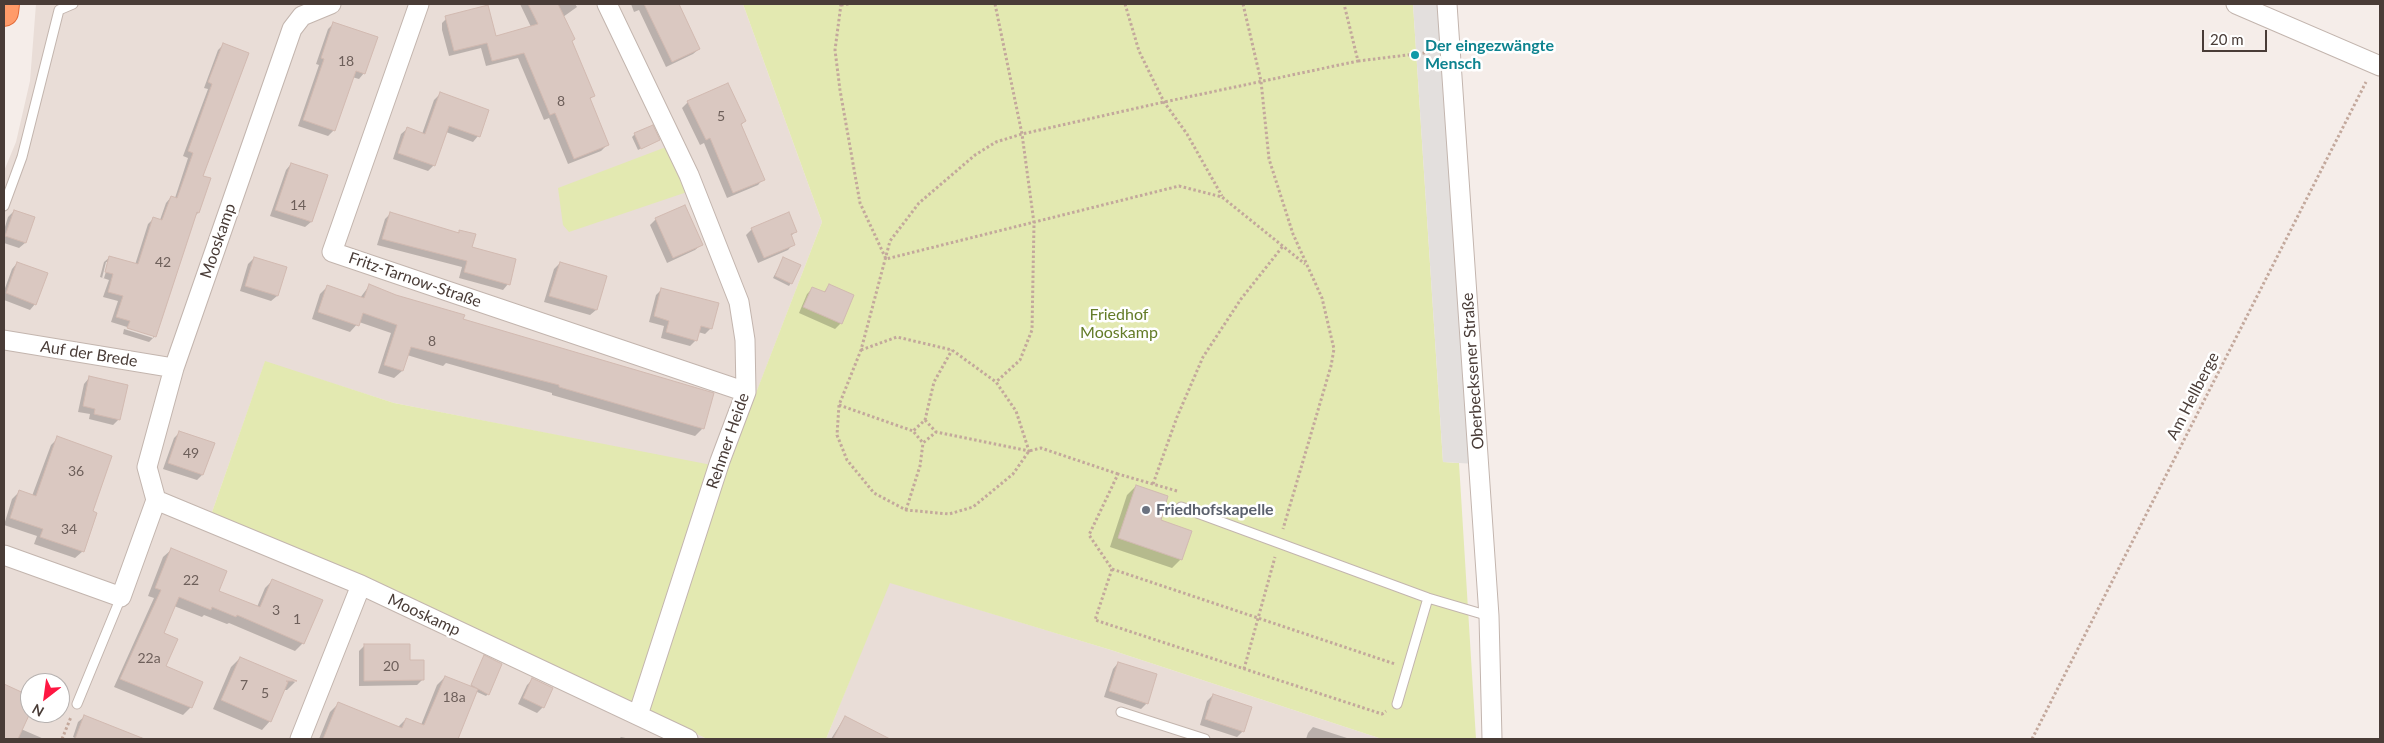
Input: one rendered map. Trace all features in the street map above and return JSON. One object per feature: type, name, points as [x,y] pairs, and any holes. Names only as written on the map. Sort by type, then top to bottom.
[{"type":"highway","points":[[4,12],[5,4]]},
{"type":"street","name":"Mooskamp","points":[[331,4],[302,16],[292,29],[174,368],[147,467],[156,500],[360,585],[688,739]]},
{"type":"street","name":"Fritz-Tarnow-Straße","points":[[419,4],[332,252],[746,392]]},
{"type":"street","name":"Rehmer Heide","points":[[608,4],[690,175],[739,302],[744,340],[746,392],[720,461],[638,715]]},
{"type":"street","name":"Oberbecksener Straße","points":[[1447,4],[1452,50],[1489,616],[1492,739]]},
{"type":"street","points":[[2236,4],[2378,65]]},
{"type":"street","name":"Auf der Brede","points":[[4,340],[174,368]]},
{"type":"street","points":[[4,555],[121,597],[156,500]]},
{"type":"street","points":[[300,739],[360,585]]},
{"type":"lane","points":[[4,206],[22,157],[60,7],[73,4]]},
{"type":"lane","points":[[1181,508],[1428,598],[1489,616]]},
{"type":"lane","points":[[77,704],[121,597]]},
{"type":"lane","points":[[1397,704],[1428,598]]},
{"type":"lane","points":[[1121,712],[1205,739]]},
{"type":"path","points":[[849,4],[841,4],[835,50],[860,202],[886,259]]},
{"type":"path","points":[[995,4],[1022,134],[1034,223],[1032,330],[1020,360],[996,382]]},
{"type":"path","points":[[1125,4],[1139,51],[1164,102],[1187,134],[1222,197],[1305,264]]},
{"type":"path","points":[[1244,4],[1260,81],[1269,159],[1292,234],[1322,298],[1334,350],[1244,669]]},
{"type":"path","points":[[1344,4],[1358,60]]},
{"type":"path","points":[[1029,451],[1013,474],[973,507],[949,514],[906,510],[874,493],[847,460],[838,435],[839,405],[860,350],[890,241],[919,203],[975,155],[996,142],[1022,134],[1358,60],[1452,50]]},
{"type":"path","name":"Am Hellberge","points":[[2032,739],[2378,65]]},
{"type":"path","points":[[886,259],[1179,186],[1222,197]]},
{"type":"path","points":[[1153,484],[1177,417],[1203,357],[1241,299],[1283,246]]},
{"type":"path","points":[[860,350],[898,337],[952,350],[996,382],[1016,411],[1029,451]]},
{"type":"path","points":[[913,430],[925,420],[934,382],[952,350]]},
{"type":"path","points":[[839,405],[913,430],[924,443]]},
{"type":"path","points":[[925,420],[936,432],[1029,451],[1041,448],[1186,494],[1181,508]]},
{"type":"path","points":[[906,510],[920,466],[924,443],[936,432]]},
{"type":"path","points":[[1118,474],[1089,536],[1112,569],[1408,668]]},
{"type":"path","points":[[1112,569],[1095,620],[1382,714],[1397,704]]},
{"type":"path","points":[[62,739],[77,704]]},
{"type":"shaded area","points":[[36,4],[743,4],[822,222],[727,469],[394,403],[265,362],[211,515],[605,689],[707,739],[4,739],[4,171],[16,142],[30,81]]},
{"type":"shaded area","points":[[1413,4],[1443,4],[1476,464],[1443,462]]},
{"type":"shaded area","points":[[889,582],[1111,650],[1382,739],[826,739]]},
{"type":"green space","name":"Friedhof Mooskamp","points":[[743,4],[1413,4],[1443,462],[1459,463],[1476,739],[1382,739],[1111,650],[890,583],[826,739],[707,739],[605,689],[211,515],[265,361],[394,403],[727,468],[822,222]]},
{"type":"green space","points":[[674,144],[693,190],[569,232],[563,225],[558,188]]},
{"type":"building","points":[[528,4],[558,4],[575,39],[572,41],[595,96],[590,98],[609,145],[574,159],[555,113],[550,115],[524,53],[492,61],[487,43],[454,51],[445,16],[488,5],[496,36],[538,24]]},
{"type":"building","points":[[644,4],[679,4],[700,49],[672,62]]},
{"type":"building","points":[[333,22],[378,37],[365,74],[356,71],[335,131],[303,120],[324,59],[321,58]]},
{"type":"building","points":[[223,43],[249,53],[203,176],[211,178],[199,213],[197,212],[156,337],[127,328],[130,321],[116,317],[123,296],[108,292],[113,274],[105,272],[109,256],[138,264],[153,217],[162,220],[171,196],[177,198],[193,153],[188,151],[212,84],[208,82]]},
{"type":"building","points":[[728,83],[746,121],[741,124],[765,180],[733,193],[710,138],[706,140],[687,101]]},
{"type":"building","points":[[440,92],[489,110],[480,137],[449,126],[435,166],[398,153],[407,127],[425,134]]},
{"type":"building","points":[[653,125],[660,140],[641,149],[634,133]]},
{"type":"building","points":[[291,163],[328,175],[312,222],[275,210]]},
{"type":"building","points":[[685,205],[703,245],[673,258],[655,218]]},
{"type":"building","points":[[14,210],[35,217],[26,243],[5,236]]},
{"type":"building","points":[[390,212],[459,233],[459,230],[476,234],[472,247],[516,259],[510,285],[464,272],[467,261],[382,239]]},
{"type":"building","points":[[789,212],[797,232],[791,234],[795,245],[764,258],[751,228]]},
{"type":"building","points":[[254,257],[287,267],[278,296],[245,286]]},
{"type":"building","points":[[783,257],[801,265],[792,284],[775,276]]},
{"type":"building","points":[[17,262],[48,273],[36,305],[6,293]]},
{"type":"building","points":[[560,262],[607,276],[597,310],[549,296]]},
{"type":"building","points":[[369,284],[396,295],[465,315],[463,319],[714,393],[704,429],[559,387],[559,385],[411,347],[403,371],[384,365],[397,325],[363,313],[359,326],[318,312],[327,285],[364,298]]},
{"type":"building","points":[[829,284],[854,295],[842,324],[803,307],[812,287],[825,292]]},
{"type":"building","points":[[661,288],[719,303],[712,329],[701,326],[697,341],[666,332],[669,321],[654,316]]},
{"type":"building","points":[[89,376],[128,385],[120,420],[94,414],[95,409],[83,406]]},
{"type":"building","points":[[179,431],[215,443],[203,475],[168,463]]},
{"type":"building","points":[[57,436],[112,456],[93,511],[97,513],[84,552],[40,537],[43,529],[10,518],[19,490],[36,496]]},
{"type":"building","name":"Friedhofskapelle","points":[[1136,485],[1168,496],[1161,520],[1192,531],[1182,560],[1118,538]]},
{"type":"building","points":[[171,548],[227,571],[219,591],[260,607],[272,579],[323,600],[304,644],[237,615],[236,617],[212,607],[211,610],[179,597],[164,633],[178,639],[166,666],[203,682],[192,708],[120,679],[161,590],[155,588]]},
{"type":"building","points":[[364,644],[410,644],[410,660],[424,660],[424,680],[364,681]]},
{"type":"building","points":[[484,655],[502,664],[489,695],[471,685]]},
{"type":"building","points":[[240,657],[297,681],[286,681],[288,682],[271,722],[221,700]]},
{"type":"building","points":[[1118,662],[1157,674],[1148,704],[1109,691]]},
{"type":"building","points":[[445,676],[478,689],[458,739],[323,739],[338,702],[402,728],[406,718],[424,725]]},
{"type":"building","points":[[532,678],[553,688],[544,708],[523,698]]},
{"type":"building","points":[[4,684],[20,691],[20,723],[25,723],[18,739],[4,739]]},
{"type":"building","points":[[1213,694],[1252,707],[1244,732],[1205,719]]},
{"type":"building","points":[[84,715],[142,738],[142,739],[75,739]]},
{"type":"building","points":[[845,716],[890,739],[833,739]]},
{"type":"place","name":"Der eingezwängte Mensch","points":[[1415,55]]},
{"type":"place","name":"Friedhofskapelle","points":[[1146,510]]}]
